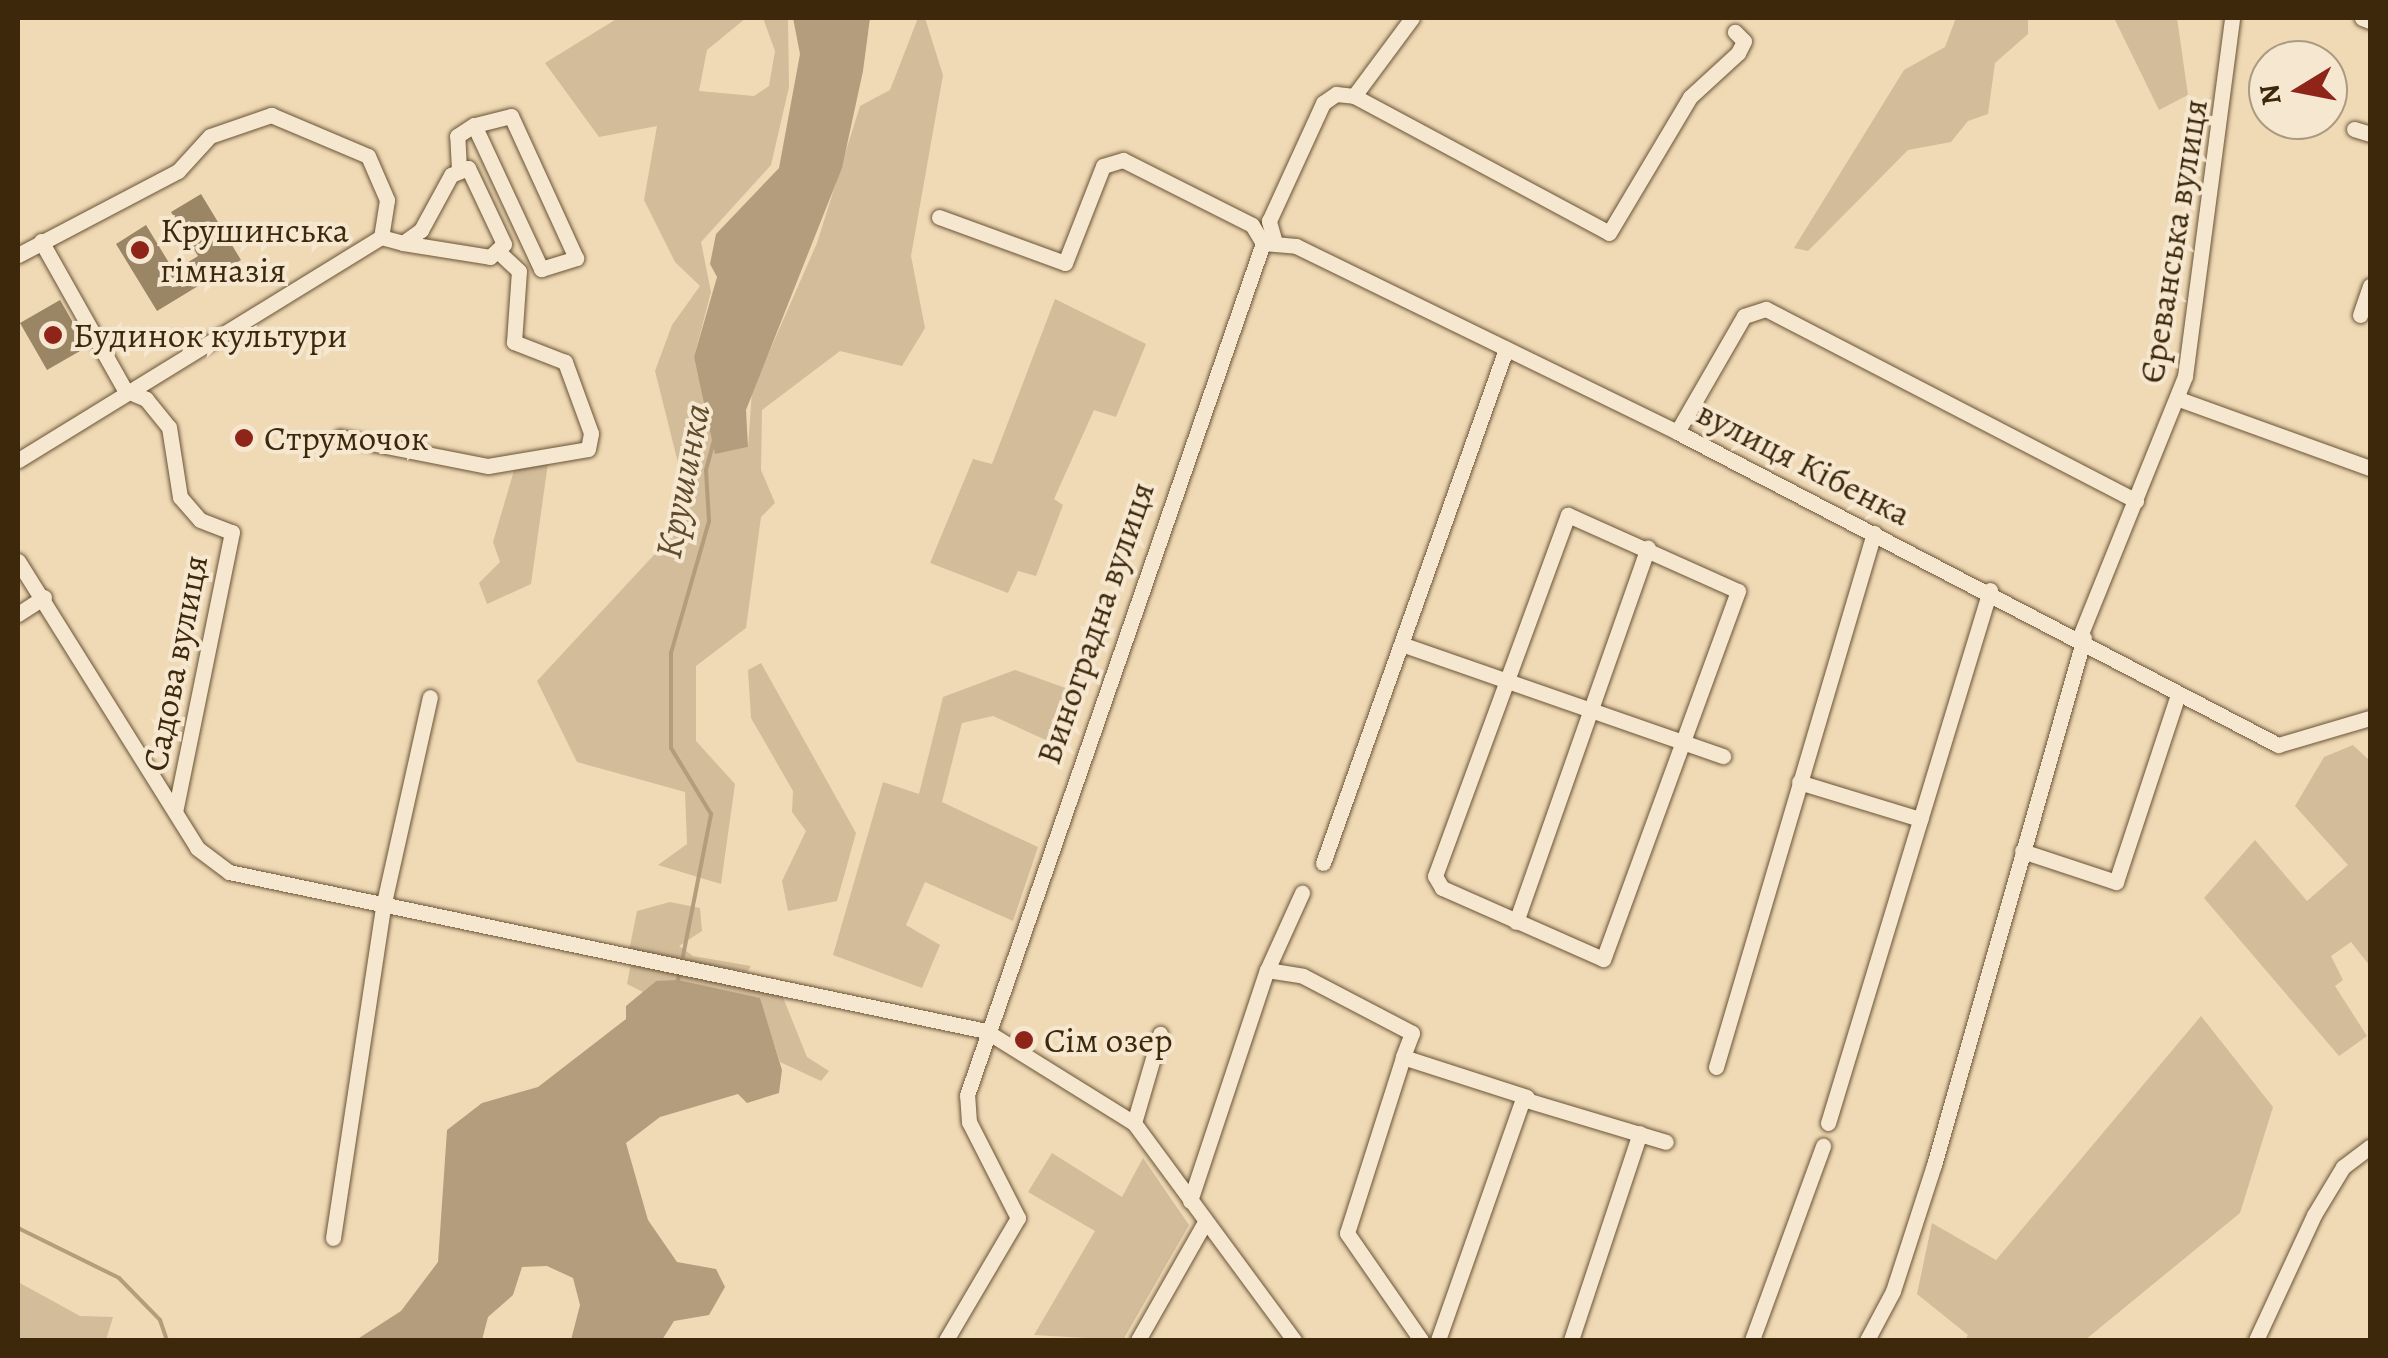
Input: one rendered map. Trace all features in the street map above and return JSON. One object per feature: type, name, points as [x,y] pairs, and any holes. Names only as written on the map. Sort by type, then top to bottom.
[{"type":"street","points":[[1412,18],[1354,96],[1609,234],[1690,97],[1738,52],[1744,41],[1734,32]]},
{"type":"street","name":"Єреванська вулиця","points":[[1867,1340],[1893,1291],[1934,1165],[2082,637],[2179,399],[2232,18]]},
{"type":"street","points":[[2362,18],[2370,21]]},
{"type":"street","name":"Виноградна вулиця","points":[[946,1340],[1018,1218],[969,1122],[967,1095],[986,1031],[1268,241],[1268,221],[1322,103],[1336,94],[1354,96]]},
{"type":"street","points":[[18,254],[178,171],[210,136],[271,115],[368,156],[387,200],[381,237]]},
{"type":"street","points":[[18,460],[381,237],[402,243],[500,253],[519,271],[541,270],[576,258],[511,116],[474,125],[458,136],[459,169],[421,230],[402,243]]},
{"type":"street","points":[[474,125],[541,270]]},
{"type":"street","name":"вулиця Кібенка","points":[[939,217],[1065,263],[1104,166],[1123,160],[1252,224],[1268,241],[1506,348],[1990,590],[2278,746],[2307,743],[2370,718]]},
{"type":"street","points":[[459,169],[468,168],[504,244],[500,253]]},
{"type":"street","name":"Садова вулиця","points":[[41,241],[132,393],[169,427],[180,497],[200,520],[232,532],[175,812]]},
{"type":"street","points":[[340,437],[488,466],[588,449],[590,433],[565,362],[526,353],[514,342],[519,271]]},
{"type":"street","points":[[2360,315],[2370,286]]},
{"type":"street","points":[[1677,432],[1744,316],[1766,309],[2136,502]]},
{"type":"street","points":[[1323,863],[1404,646],[1506,348]]},
{"type":"street","points":[[2179,399],[2370,468]]},
{"type":"street","points":[[1561,517],[1648,548],[1738,591],[1608,957],[1442,888],[1435,876],[1561,517]]},
{"type":"street","points":[[1716,1067],[1874,532]]},
{"type":"street","points":[[1516,922],[1648,548]]},
{"type":"street","points":[[18,561],[198,848],[229,872],[986,1031],[1134,1123],[1294,1340]]},
{"type":"street","points":[[1828,1123],[1990,590]]},
{"type":"street","points":[[18,614],[44,598]]},
{"type":"street","points":[[1404,646],[1723,756]]},
{"type":"street","points":[[2022,851],[2116,882],[2178,694]]},
{"type":"street","points":[[333,1238],[383,907],[430,697]]},
{"type":"street","points":[[1799,782],[1920,819]]},
{"type":"street","points":[[1190,1201],[1267,970],[1302,893]]},
{"type":"street","points":[[1267,970],[1303,976],[1412,1033],[1347,1233],[1421,1340]]},
{"type":"street","points":[[1134,1123],[1160,1034]]},
{"type":"street","points":[[1404,1058],[1666,1142]]},
{"type":"street","points":[[1438,1340],[1527,1097]]},
{"type":"street","points":[[1570,1340],[1640,1133]]},
{"type":"street","points":[[1752,1340],[1824,1146]]},
{"type":"street","points":[[2256,1340],[2314,1215],[2344,1167],[2370,1147]]},
{"type":"street","points":[[1138,1340],[1206,1222]]},
{"type":"shaded area","points":[[618,18],[746,18],[707,50],[699,91],[754,96],[769,86],[775,51],[763,18],[788,18],[789,87],[771,165],[701,242],[711,292],[694,357],[716,453],[748,447],[752,391],[817,243],[860,106],[890,90],[918,18],[925,18],[943,75],[911,256],[925,328],[902,366],[840,351],[762,410],[761,470],[775,503],[761,517],[746,628],[696,666],[696,741],[735,784],[721,884],[658,865],[687,844],[685,792],[577,762],[537,681],[691,515],[655,371],[672,325],[700,286],[675,262],[644,200],[657,126],[599,137],[545,63]]},
{"type":"shaded area","points":[[793,18],[870,18],[863,71],[842,168],[746,410],[748,447],[715,454],[694,357],[717,277],[710,264],[716,234],[779,168],[800,54]]},
{"type":"shaded area","points":[[1956,18],[2028,18],[2028,34],[1995,63],[1988,114],[1968,121],[1951,142],[1908,150],[1808,251],[1794,248],[1904,70],[1945,47]]},
{"type":"shaded area","points":[[2114,18],[2177,18],[2188,95],[2159,110]]},
{"type":"shaded area","points":[[1055,299],[1146,344],[1116,417],[1094,410],[1054,499],[1063,505],[1036,576],[1018,571],[1008,593],[930,563],[973,459],[992,464]]},
{"type":"shaded area","points":[[548,463],[531,584],[487,604],[479,583],[500,562],[493,542],[515,467]]},
{"type":"shaded area","points":[[761,663],[856,833],[837,901],[788,911],[782,881],[806,831],[792,812],[793,791],[751,718],[748,670]]},
{"type":"shaded area","points":[[1015,670],[1085,695],[1068,750],[993,716],[962,723],[942,802],[1038,847],[1013,921],[925,882],[906,925],[940,945],[922,988],[833,955],[883,782],[919,794],[943,697]]},
{"type":"shaded area","points":[[2353,745],[2370,761],[2370,966],[2351,942],[2331,956],[2343,980],[2335,986],[2367,1036],[2339,1056],[2204,898],[2255,840],[2307,901],[2348,865],[2295,806],[2324,757]]},
{"type":"shaded area","points":[[670,902],[700,908],[702,931],[679,946],[693,956],[751,966],[747,972],[629,951],[637,911]]},
{"type":"shaded area","points":[[631,963],[780,990],[807,1057],[829,1071],[821,1081],[780,1062],[759,998],[656,981],[643,992],[627,984]]},
{"type":"shaded area","points":[[678,980],[760,998],[782,1070],[779,1093],[747,1103],[738,1094],[660,1117],[626,1143],[648,1220],[677,1262],[716,1269],[725,1287],[709,1315],[674,1321],[662,1340],[571,1340],[580,1305],[573,1278],[547,1266],[522,1267],[513,1295],[488,1317],[482,1340],[356,1340],[401,1311],[438,1262],[447,1130],[482,1103],[538,1087],[626,1019],[626,1006],[656,981]]},
{"type":"shaded area","points":[[2201,1016],[2273,1107],[2240,1213],[2085,1340],[1965,1340],[1968,1335],[1917,1294],[1932,1223],[1996,1260]]},
{"type":"shaded area","points":[[1052,1153],[1122,1197],[1143,1158],[1189,1225],[1123,1340],[1034,1335],[1095,1231],[1028,1192]]},
{"type":"shaded area","points":[[18,1282],[80,1316],[113,1317],[106,1340],[18,1340]]},
{"type":"building","name":"Крушинська гімназія","points":[[201,194],[241,260],[157,311],[116,244],[146,225],[174,271],[198,256],[171,212]]},
{"type":"building","name":"Будинок культури","points":[[60,300],[87,347],[47,370],[20,323]]},
{"type":"waterway","name":"Крушинка","points":[[683,956],[711,814],[671,748],[671,653],[709,521],[706,470],[714,441]]},
{"type":"waterway","points":[[678,980],[679,975]]},
{"type":"waterway","points":[[18,1228],[119,1278],[160,1320],[167,1340]]},
{"type":"place","name":"Крушинська гімназія","points":[[140,250]]},
{"type":"place","name":"Будинок культури","points":[[53,335]]},
{"type":"place","name":"Струмочок","points":[[244,438]]},
{"type":"place","name":"Сім озер","points":[[1024,1040]]}]
